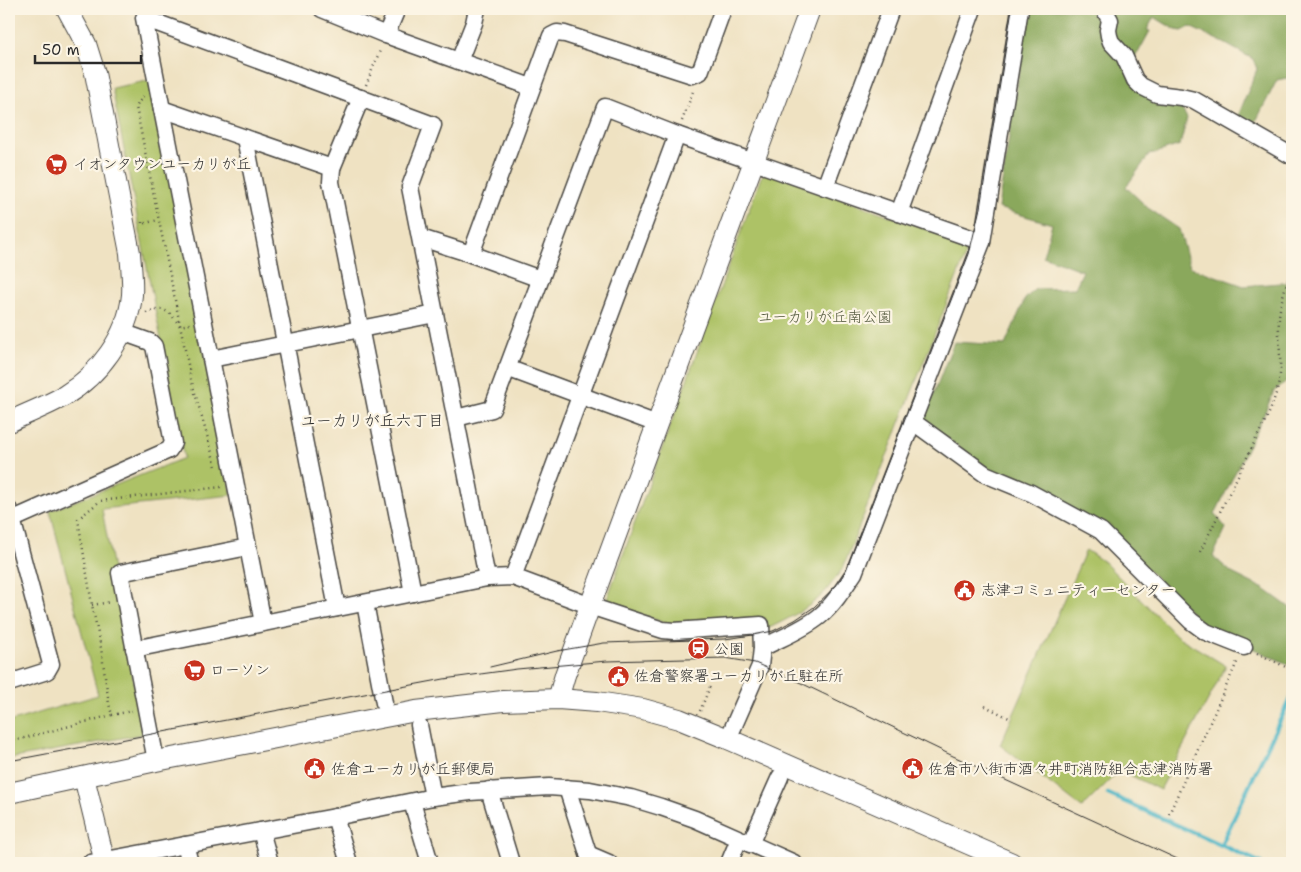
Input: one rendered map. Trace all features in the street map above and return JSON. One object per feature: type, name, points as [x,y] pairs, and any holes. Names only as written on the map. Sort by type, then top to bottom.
[{"type":"street","points":[[9,422],[64,396],[81,384],[104,362],[122,332],[132,296],[130,253],[95,73],[86,44],[68,9]]},
{"type":"street","points":[[322,9],[386,35],[531,87]]},
{"type":"street","points":[[386,35],[397,9]]},
{"type":"street","points":[[459,61],[474,23],[477,9]]},
{"type":"street","points":[[471,254],[550,36],[557,33],[564,34],[692,75],[700,72],[723,9]]},
{"type":"street","points":[[558,699],[590,606],[810,9]]},
{"type":"street","points":[[825,187],[891,9]]},
{"type":"street","points":[[899,213],[974,9]]},
{"type":"street","points":[[762,648],[800,629],[820,616],[844,590],[854,573],[982,242],[1020,9]]},
{"type":"street","points":[[1104,9],[1110,20],[1108,30],[1112,42],[1124,56],[1135,80],[1141,86],[1157,94],[1194,100],[1292,156]]},
{"type":"street","points":[[263,623],[144,18],[433,125],[410,187],[487,578]]},
{"type":"street","points":[[361,98],[332,168],[331,182],[413,593]]},
{"type":"street","points":[[456,418],[492,409],[605,107],[677,135],[982,242]]},
{"type":"street","points":[[162,109],[332,168]]},
{"type":"street","points":[[513,577],[677,135]]},
{"type":"street","points":[[245,138],[337,608]]},
{"type":"street","points":[[421,238],[540,279]]},
{"type":"street","points":[[211,359],[435,314]]},
{"type":"street","points":[[9,683],[47,671],[51,664],[10,516],[168,450],[173,443],[154,346],[150,342],[122,332]]},
{"type":"street","points":[[506,368],[657,424]]},
{"type":"street","points":[[912,421],[986,474],[1031,494],[1101,531],[1191,621],[1206,632],[1244,647]]},
{"type":"street","points":[[156,761],[120,573],[248,548]]},
{"type":"street","points":[[134,649],[487,578],[513,577],[590,606],[663,630],[674,631],[761,625],[762,648],[760,666],[728,739]]},
{"type":"street","points":[[365,603],[384,703]]},
{"type":"street","points":[[9,793],[156,761],[416,711],[503,701],[558,699],[597,702],[643,709],[679,719],[1012,863]]},
{"type":"street","points":[[419,725],[433,797]]},
{"type":"street","points":[[84,777],[100,862],[336,818],[433,797],[489,790],[549,787],[598,792],[631,798],[661,807],[695,819],[794,863]]},
{"type":"street","points":[[729,863],[745,842],[780,777]]},
{"type":"street","points":[[567,788],[590,859],[609,863]]},
{"type":"street","points":[[489,790],[511,863]]},
{"type":"street","points":[[412,802],[430,863]]},
{"type":"street","points":[[336,818],[349,863]]},
{"type":"street","points":[[260,831],[270,863]]},
{"type":"street","points":[[185,845],[190,863]]},
{"type":"path","points":[[361,98],[386,35]]},
{"type":"path","points":[[677,135],[700,72]]},
{"type":"path","points":[[136,107],[191,379],[216,469]]},
{"type":"path","points":[[1200,552],[1270,411],[1277,391],[1280,374],[1278,329],[1280,313],[1292,267]]},
{"type":"path","points":[[138,315],[163,309],[171,314],[180,326]]},
{"type":"path","points":[[112,715],[108,704],[101,648],[78,519],[100,501],[236,484]]},
{"type":"path","points":[[1169,814],[1244,647],[1292,670]]},
{"type":"path","points":[[700,712],[711,684]]},
{"type":"path","points":[[985,706],[1011,720]]},
{"type":"path","points":[[9,742],[146,708]]},
{"type":"green space","points":[[1029,9],[1100,9],[1132,82],[1178,103],[1187,118],[1180,145],[1149,155],[1126,187],[1148,208],[1179,229],[1190,267],[1244,286],[1292,282],[1292,377],[1274,391],[1215,514],[1226,528],[1213,556],[1232,573],[1264,589],[1292,609],[1292,666],[1207,628],[1117,540],[989,469],[923,421],[954,342],[1005,345],[1025,299],[1035,289],[1075,288],[1083,271],[1043,256],[1052,224],[998,208]]},
{"type":"green space","points":[[1109,9],[1292,9],[1292,77],[1277,80],[1253,127],[1237,119],[1257,69],[1253,59],[1190,27],[1182,31],[1176,30],[1154,17],[1147,30],[1150,31],[1138,53],[1130,60],[1112,37]]},
{"type":"green space","points":[[152,80],[232,495],[102,509],[143,734],[9,759],[9,722],[98,695],[50,511],[184,458],[112,88]]},
{"type":"green space","name":"ユーカリが丘南公園","points":[[767,171],[964,243],[966,254],[843,568],[827,590],[804,609],[767,629],[765,618],[675,623],[662,622],[608,603],[607,599],[761,177]]},
{"type":"green space","points":[[1086,550],[1104,562],[1177,636],[1226,666],[1160,790],[1120,770],[1082,808],[1000,745]]},
{"type":"waterway","points":[[1221,845],[1292,695]]},
{"type":"waterway","points":[[1108,794],[1261,863]]},
{"type":"tram line","points":[[490,667],[557,651],[604,643],[725,639],[773,631],[795,620],[814,607],[838,584],[846,570],[969,254],[980,208],[1012,9]]},
{"type":"tram line","points":[[9,761],[444,679],[517,669],[607,661],[725,658],[755,663],[801,683],[953,756],[1186,863]]},
{"type":"place","name":"イオンタウンユーカリが丘","points":[[57,164]]},
{"type":"place","name":"志津コミュニティーセンター","points":[[965,590]]},
{"type":"place","name":"公園","points":[[698,649]]},
{"type":"place","name":"ローソン","points":[[194,670]]},
{"type":"place","name":"佐倉警察署ユーカリが丘駐在所","points":[[618,676]]},
{"type":"place","name":"佐倉ユーカリが丘郵便局","points":[[315,769]]},
{"type":"place","name":"佐倉市八街市酒々井町消防組合志津消防署","points":[[912,769]]},
{"type":"district","name":"ユーカリが丘六丁目","points":[[372,420]]}]
